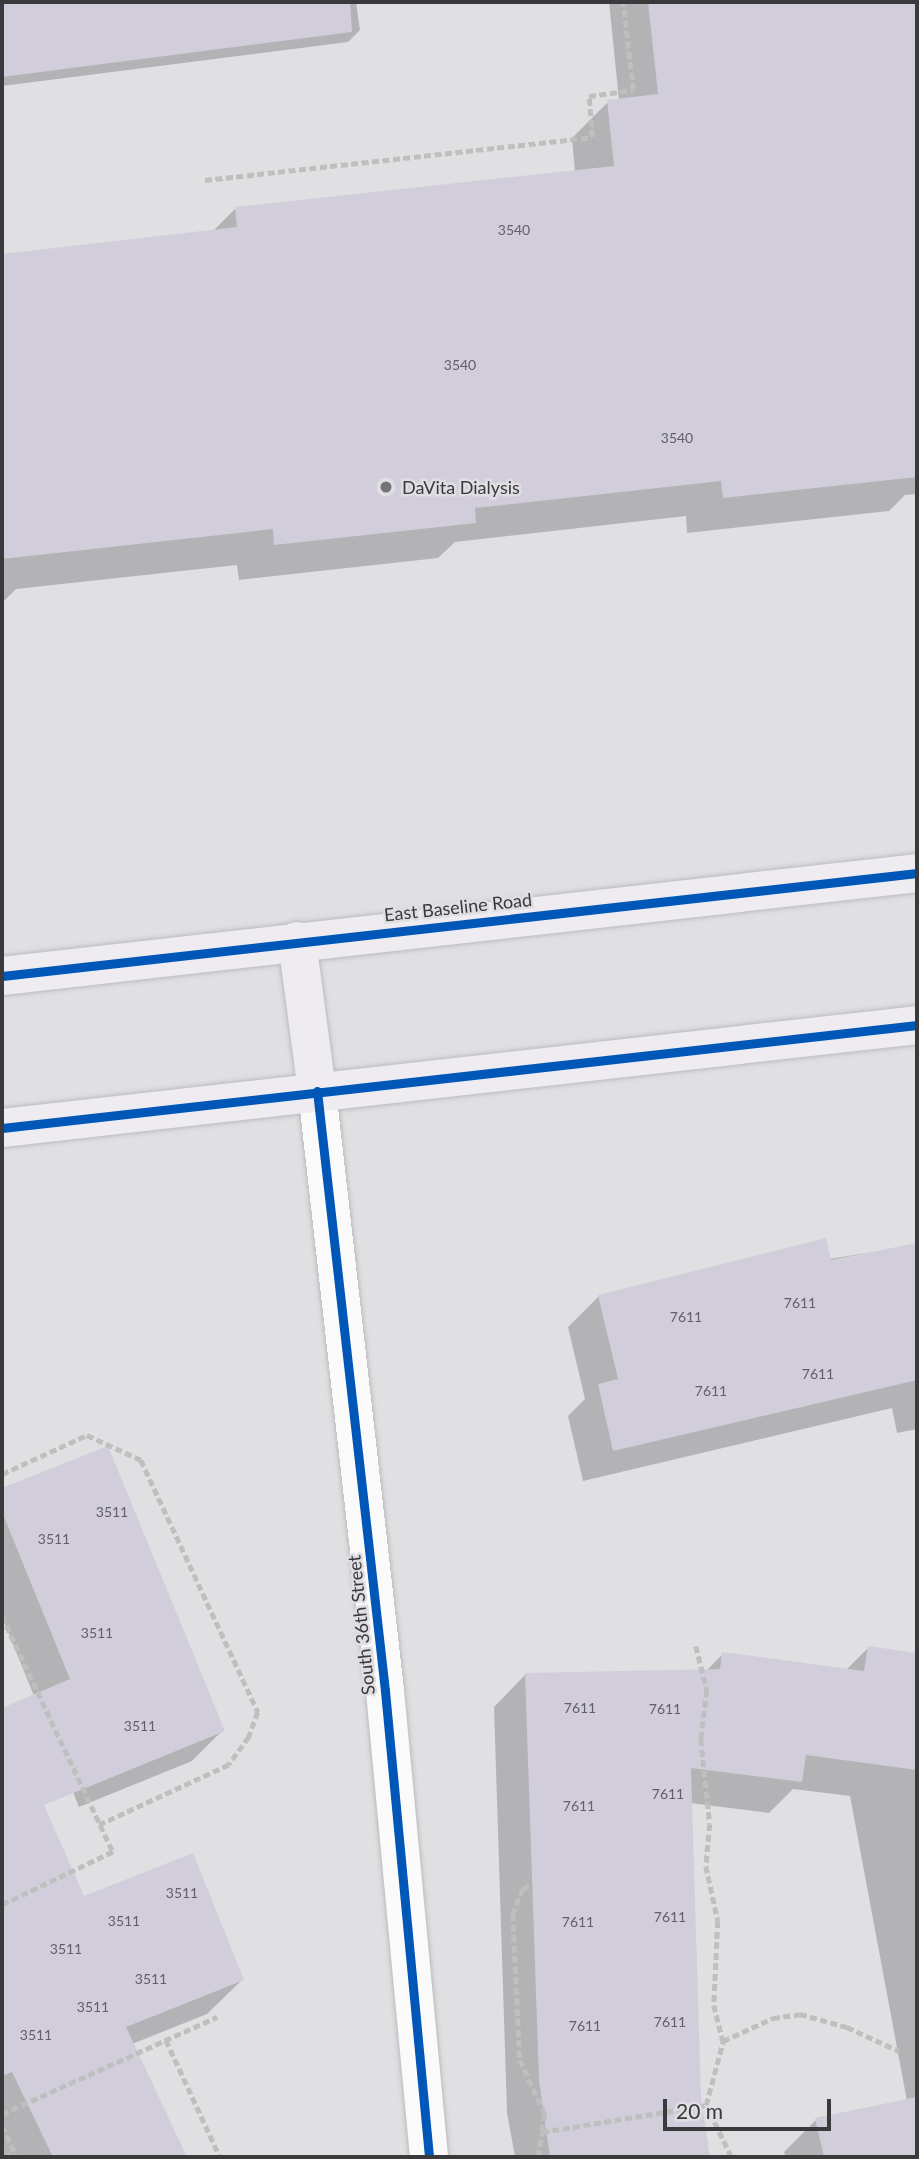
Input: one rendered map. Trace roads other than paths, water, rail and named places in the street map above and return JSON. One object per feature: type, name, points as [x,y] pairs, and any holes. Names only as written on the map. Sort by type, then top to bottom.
[{"type":"main road","name":"East Baseline Road","points":[[2,976],[917,873]]},
{"type":"main road","points":[[297,941],[317,1091]]},
{"type":"main road","points":[[2,1128],[917,1025]]},
{"type":"street","name":"South 36th Street","points":[[317,1091],[385,1691],[429,2157]]},
{"type":"place","name":"DaVita Dialysis","points":[[386,487]]}]
